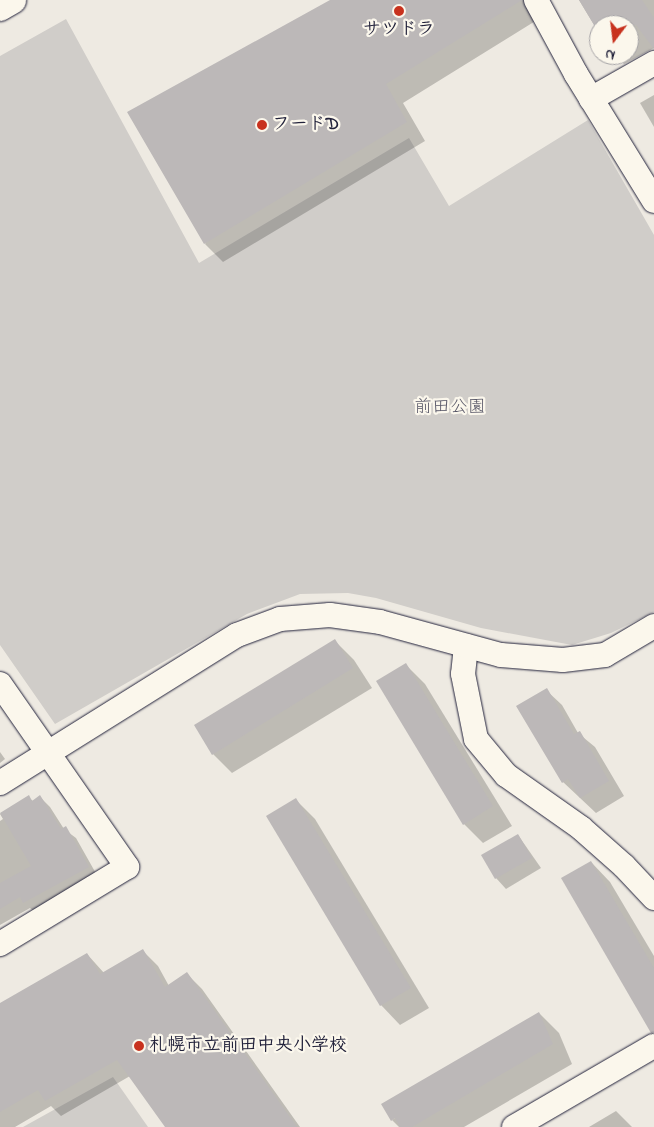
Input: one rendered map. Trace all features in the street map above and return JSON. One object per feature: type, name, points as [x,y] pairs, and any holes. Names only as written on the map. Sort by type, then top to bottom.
[{"type":"main road","points":[[0,7],[12,0]]},
{"type":"street","points":[[536,0],[591,99],[654,201]]},
{"type":"street","points":[[591,99],[654,63]]},
{"type":"street","points":[[0,783],[237,635],[280,619],[330,615],[372,620],[501,655],[563,660],[605,655],[654,626]]},
{"type":"street","points":[[466,646],[463,674],[476,739],[506,775],[581,828],[624,866],[654,898]]},
{"type":"street","points":[[0,684],[128,867],[0,944]]},
{"type":"street","points":[[514,1127],[654,1046]]},
{"type":"green space","name":"前田公園","points":[[66,19],[199,263],[409,138],[449,206],[588,120],[654,235],[654,612],[611,633],[572,645],[481,628],[376,598],[348,593],[300,594],[247,614],[55,724],[0,645],[0,56]]},
{"type":"green space","points":[[113,1077],[148,1127],[23,1127]]},
{"type":"building","points":[[330,0],[522,0],[386,84],[407,122],[204,244],[127,112]]},
{"type":"building","points":[[579,0],[642,0],[654,18],[654,49],[639,29],[639,15],[589,15],[589,17]]},
{"type":"building","points":[[335,639],[353,668],[212,755],[194,725]]},
{"type":"building","points":[[406,663],[493,806],[463,825],[376,681]]},
{"type":"building","points":[[547,688],[574,734],[580,731],[609,781],[580,798],[568,779],[562,783],[516,706]]},
{"type":"building","points":[[29,795],[32,801],[40,795],[61,829],[66,826],[89,867],[23,903],[20,897],[0,909],[0,883],[31,866],[0,813]]},
{"type":"building","points":[[296,798],[411,988],[380,1006],[266,816]]},
{"type":"building","points":[[518,834],[532,858],[495,879],[481,855]]},
{"type":"building","points":[[591,861],[654,968],[654,1032],[651,1033],[561,878]]},
{"type":"building","points":[[143,949],[165,987],[187,972],[297,1127],[165,1127],[117,1060],[45,1101],[38,1090],[0,1112],[0,1003],[87,953],[100,974]]},
{"type":"building","points":[[539,1012],[553,1044],[412,1127],[400,1127],[395,1118],[391,1121],[381,1104]]},
{"type":"place","name":"サツドラ","points":[[399,11]]},
{"type":"place","name":"フードD","points":[[262,125]]},
{"type":"place","name":"札幌市立前田中央小学校","points":[[139,1046]]}]
